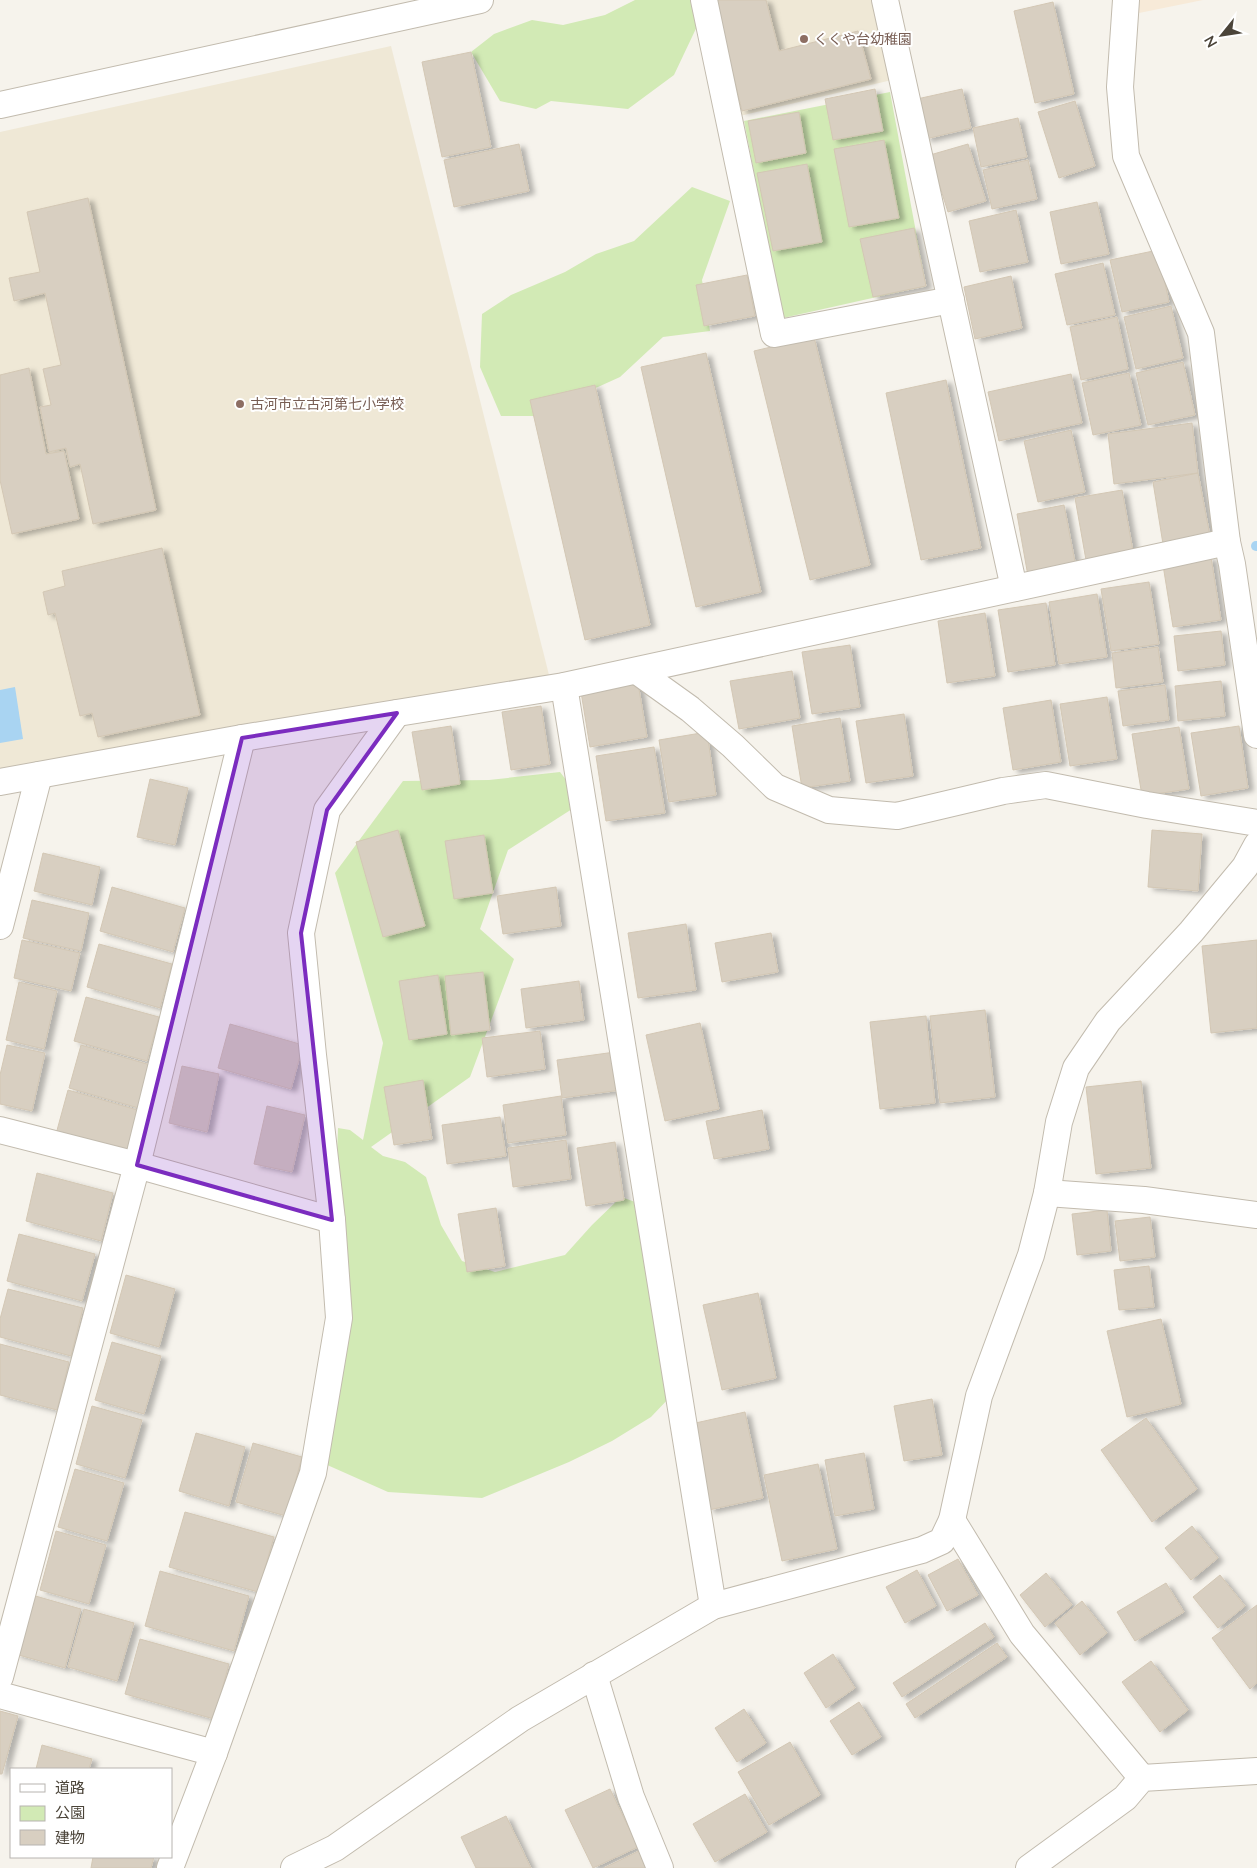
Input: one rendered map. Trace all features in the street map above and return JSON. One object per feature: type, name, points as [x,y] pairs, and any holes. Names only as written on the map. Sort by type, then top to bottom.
[{"type":"street","points":[[0,104],[396,9],[480,0]]},
{"type":"street","points":[[704,0],[774,334],[951,300]]},
{"type":"street","points":[[885,0],[1014,588]]},
{"type":"street","points":[[1126,0],[1120,87],[1126,156],[1201,333],[1227,542],[1237,593],[1257,735]]},
{"type":"street","points":[[0,782],[242,738],[564,686],[1227,542]]},
{"type":"street","points":[[637,671],[690,709],[733,746],[775,787],[829,810],[897,816],[1003,791],[1046,785],[1147,805],[1257,823]]},
{"type":"street","points":[[564,686],[713,1606]]},
{"type":"street","points":[[170,1868],[214,1753],[313,1473],[338,1318],[332,1220],[301,933],[326,810],[397,713]]},
{"type":"street","points":[[0,1677],[137,1165],[242,738]]},
{"type":"street","points":[[0,926],[39,774]]},
{"type":"street","points":[[294,1868],[335,1848],[520,1719],[713,1606],[922,1550],[942,1541],[952,1520],[979,1396],[1030,1255],[1046,1193],[1059,1122],[1076,1068],[1108,1021],[1191,932],[1245,867],[1257,845]]},
{"type":"street","points":[[0,1130],[137,1165],[332,1220]]},
{"type":"street","points":[[1046,1193],[1144,1200],[1257,1215]]},
{"type":"street","points":[[952,1520],[1022,1634],[1142,1778]]},
{"type":"street","points":[[594,1675],[631,1797],[660,1868]]},
{"type":"street","points":[[0,1695],[214,1753]]},
{"type":"street","points":[[1029,1868],[1125,1798],[1142,1778],[1257,1771]]},
{"type":"highlighted area","points":[[397,713],[327,810],[301,933],[332,1220],[137,1165],[242,738]]},
{"type":"shaded area","name":"くくや台幼稚園","points":[[712,0],[876,0],[896,79],[740,116]]},
{"type":"shaded area","points":[[1139,0],[1203,0],[1139,13]]},
{"type":"shaded area","name":"古河市立古河第七小学校","points":[[391,46],[549,675],[0,769],[0,132]]},
{"type":"green space","points":[[635,0],[698,0],[701,18],[674,75],[628,109],[551,101],[536,109],[500,101],[471,52],[494,34],[532,20],[563,25],[605,15]]},
{"type":"green space","points":[[890,92],[926,286],[783,318],[744,121]]},
{"type":"green space","points":[[692,187],[730,201],[702,280],[710,331],[663,337],[620,377],[534,416],[501,416],[480,367],[482,314],[511,295],[565,272],[596,254],[634,241]]},
{"type":"green space","points":[[560,772],[583,802],[508,850],[480,929],[514,959],[470,1077],[371,1147],[383,1156],[405,1162],[426,1177],[441,1225],[462,1261],[495,1272],[565,1255],[621,1197],[641,1204],[671,1396],[651,1417],[612,1441],[569,1462],[482,1498],[388,1492],[325,1464],[338,1128],[350,1130],[363,1140],[383,1043],[335,873],[403,781],[489,780]]},
{"type":"water","points":[[15,687],[23,739],[0,743],[0,690]]},
{"type":"building","points":[[715,0],[766,0],[779,51],[858,31],[871,79],[742,111]]},
{"type":"building","points":[[1053,2],[1074,94],[1035,103],[1014,11]]},
{"type":"building","points":[[471,52],[491,147],[442,157],[422,62]]},
{"type":"building","points":[[875,89],[883,131],[833,140],[825,99]]},
{"type":"building","points":[[962,89],[971,128],[926,139],[917,99]]},
{"type":"building","points":[[1075,101],[1095,166],[1059,178],[1038,112]]},
{"type":"building","points":[[799,112],[806,153],[756,163],[748,121]]},
{"type":"building","points":[[1018,118],[1027,157],[981,167],[973,128]]},
{"type":"building","points":[[884,140],[899,218],[849,227],[834,149]]},
{"type":"building","points":[[519,144],[529,191],[454,207],[444,160]]},
{"type":"building","points":[[968,144],[986,201],[948,212],[930,155]]},
{"type":"building","points":[[1028,160],[1037,199],[992,209],[983,170]]},
{"type":"building","points":[[807,164],[822,242],[773,251],[757,173]]},
{"type":"building","points":[[88,198],[156,510],[93,524],[80,464],[70,467],[66,448],[49,452],[40,407],[51,405],[43,369],[61,365],[45,293],[14,301],[9,278],[40,272],[27,212]]},
{"type":"building","points":[[1097,202],[1109,254],[1061,264],[1050,212]]},
{"type":"building","points":[[1016,210],[1028,262],[980,272],[969,221]]},
{"type":"building","points":[[914,228],[926,286],[873,297],[860,239]]},
{"type":"building","points":[[1158,250],[1169,302],[1122,312],[1110,260]]},
{"type":"building","points":[[1103,263],[1115,315],[1067,325],[1055,274]]},
{"type":"building","points":[[747,275],[755,316],[704,326],[696,285]]},
{"type":"building","points":[[1011,276],[1022,328],[975,339],[964,287]]},
{"type":"building","points":[[1171,306],[1183,358],[1136,369],[1124,317]]},
{"type":"building","points":[[1117,317],[1128,369],[1081,380],[1070,327]]},
{"type":"building","points":[[814,337],[870,565],[810,580],[754,351]]},
{"type":"building","points":[[706,353],[761,592],[696,607],[641,367]]},
{"type":"building","points":[[1183,362],[1195,415],[1148,425],[1136,373]]},
{"type":"building","points":[[29,368],[46,454],[64,451],[79,519],[12,534],[0,480],[0,375]]},
{"type":"building","points":[[1129,373],[1141,425],[1093,435],[1082,383]]},
{"type":"building","points":[[1071,374],[1082,423],[999,441],[988,392]]},
{"type":"building","points":[[946,380],[981,548],[921,560],[886,393]]},
{"type":"building","points":[[595,385],[650,625],[585,640],[530,400]]},
{"type":"building","points":[[1192,423],[1198,473],[1114,484],[1108,434]]},
{"type":"building","points":[[1071,430],[1085,492],[1038,502],[1024,441]]},
{"type":"building","points":[[1198,473],[1210,536],[1163,544],[1153,482]]},
{"type":"building","points":[[1122,490],[1133,551],[1086,560],[1075,498]]},
{"type":"building","points":[[1064,505],[1076,567],[1028,576],[1017,514]]},
{"type":"building","points":[[162,548],[200,715],[98,737],[92,713],[80,716],[55,613],[48,615],[43,592],[65,586],[62,571]]},
{"type":"building","points":[[1211,557],[1221,620],[1173,627],[1163,565]]},
{"type":"building","points":[[1149,582],[1159,644],[1111,651],[1101,589]]},
{"type":"building","points":[[1097,594],[1107,657],[1059,664],[1049,602]]},
{"type":"building","points":[[1046,603],[1055,665],[1008,672],[998,610]]},
{"type":"building","points":[[985,613],[995,676],[947,683],[938,621]]},
{"type":"building","points":[[1221,631],[1225,665],[1178,671],[1174,636]]},
{"type":"building","points":[[850,645],[860,707],[812,714],[802,652]]},
{"type":"building","points":[[1158,647],[1163,682],[1116,688],[1112,653]]},
{"type":"building","points":[[792,671],[800,718],[739,729],[730,681]]},
{"type":"building","points":[[1221,681],[1225,716],[1178,721],[1175,686]]},
{"type":"building","points":[[638,683],[647,737],[590,747],[581,692]]},
{"type":"building","points":[[1165,685],[1169,720],[1123,726],[1118,691]]},
{"type":"building","points":[[1107,697],[1117,759],[1070,766],[1060,704]]},
{"type":"building","points":[[1051,700],[1061,762],[1013,770],[1003,708]]},
{"type":"building","points":[[541,706],[550,764],[511,770],[502,712]]},
{"type":"building","points":[[904,714],[913,776],[866,783],[856,721]]},
{"type":"building","points":[[840,718],[850,781],[802,788],[792,726]]},
{"type":"building","points":[[451,726],[460,784],[422,790],[412,732]]},
{"type":"building","points":[[1239,726],[1248,788],[1201,796],[1191,733]]},
{"type":"building","points":[[1179,727],[1189,789],[1142,796],[1132,734]]},
{"type":"building","points":[[707,732],[716,795],[669,802],[659,740]]},
{"type":"building","points":[[654,747],[665,813],[606,821],[596,756]]},
{"type":"building","points":[[150,779],[188,788],[175,845],[137,837]]},
{"type":"building","points":[[398,830],[425,926],[383,937],[356,842]]},
{"type":"building","points":[[1152,830],[1202,834],[1198,891],[1148,887]]},
{"type":"building","points":[[484,835],[493,893],[454,899],[445,841]]},
{"type":"building","points":[[43,853],[100,867],[92,905],[34,891]]},
{"type":"building","points":[[112,887],[185,908],[173,952],[100,931]]},
{"type":"building","points":[[556,887],[561,926],[503,934],[497,896]]},
{"type":"building","points":[[32,900],[89,913],[81,951],[23,938]]},
{"type":"building","points":[[686,924],[696,990],[638,998],[628,933]]},
{"type":"building","points":[[771,933],[778,972],[722,982],[715,943]]},
{"type":"building","points":[[22,940],[80,953],[71,991],[14,978]]},
{"type":"building","points":[[1257,940],[1257,1028],[1211,1033],[1202,946]]},
{"type":"building","points":[[99,944],[172,964],[160,1008],[87,987]]},
{"type":"building","points":[[483,972],[490,1030],[451,1035],[445,976]]},
{"type":"building","points":[[438,975],[447,1034],[409,1040],[399,981]]},
{"type":"building","points":[[579,981],[584,1020],[526,1028],[521,989]]},
{"type":"building","points":[[19,982],[57,991],[44,1049],[6,1040]]},
{"type":"building","points":[[86,997],[159,1017],[147,1061],[74,1041]]},
{"type":"building","points":[[985,1010],[995,1097],[940,1103],[930,1016]]},
{"type":"building","points":[[926,1016],[935,1103],[880,1109],[870,1022]]},
{"type":"building","points":[[700,1023],[719,1109],[665,1121],[646,1035]]},
{"type":"building","points":[[230,1024],[303,1045],[291,1089],[218,1068]]},
{"type":"building","points":[[540,1031],[545,1069],[487,1077],[482,1038]]},
{"type":"building","points":[[7,1045],[45,1053],[32,1111],[0,1104],[0,1075]]},
{"type":"building","points":[[81,1045],[154,1066],[142,1109],[69,1088]]},
{"type":"building","points":[[615,1052],[621,1090],[562,1098],[557,1060]]},
{"type":"building","points":[[182,1066],[219,1074],[207,1132],[169,1123]]},
{"type":"building","points":[[423,1080],[432,1139],[394,1145],[384,1087]]},
{"type":"building","points":[[1141,1081],[1151,1168],[1096,1174],[1086,1087]]},
{"type":"building","points":[[68,1090],[141,1111],[129,1154],[56,1134]]},
{"type":"building","points":[[561,1096],[566,1135],[508,1143],[503,1105]]},
{"type":"building","points":[[267,1106],[305,1115],[292,1172],[254,1164]]},
{"type":"building","points":[[762,1110],[769,1149],[714,1159],[706,1121]]},
{"type":"building","points":[[500,1117],[506,1156],[447,1164],[442,1125]]},
{"type":"building","points":[[566,1140],[571,1179],[513,1187],[508,1148]]},
{"type":"building","points":[[615,1142],[624,1200],[586,1206],[577,1148]]},
{"type":"building","points":[[37,1173],[113,1193],[101,1241],[26,1221]]},
{"type":"building","points":[[496,1208],[505,1266],[467,1272],[458,1214]]},
{"type":"building","points":[[1107,1210],[1111,1251],[1077,1255],[1072,1214]]},
{"type":"building","points":[[1150,1217],[1155,1257],[1120,1261],[1115,1221]]},
{"type":"building","points":[[19,1234],[95,1254],[82,1301],[7,1281]]},
{"type":"building","points":[[1149,1266],[1154,1307],[1119,1310],[1114,1270]]},
{"type":"building","points":[[126,1275],[175,1289],[159,1347],[110,1333]]},
{"type":"building","points":[[8,1289],[83,1308],[71,1356],[0,1337],[0,1319]]},
{"type":"building","points":[[758,1293],[776,1378],[722,1390],[703,1305]]},
{"type":"building","points":[[1161,1319],[1181,1404],[1127,1417],[1107,1331]]},
{"type":"building","points":[[112,1342],[161,1356],[144,1414],[95,1400]]},
{"type":"building","points":[[0,1344],[69,1362],[57,1410],[0,1395]]},
{"type":"building","points":[[932,1399],[942,1455],[904,1461],[894,1406]]},
{"type":"building","points":[[92,1406],[142,1420],[125,1478],[76,1464]]},
{"type":"building","points":[[745,1412],[763,1498],[709,1510],[691,1424]]},
{"type":"building","points":[[1146,1418],[1197,1489],[1152,1522],[1101,1450]]},
{"type":"building","points":[[196,1433],[245,1447],[229,1506],[179,1491]]},
{"type":"building","points":[[253,1443],[302,1457],[286,1516],[236,1502]]},
{"type":"building","points":[[864,1453],[874,1509],[835,1516],[825,1460]]},
{"type":"building","points":[[818,1464],[837,1549],[782,1561],[764,1475]]},
{"type":"building","points":[[75,1469],[124,1483],[107,1541],[58,1527]]},
{"type":"building","points":[[185,1512],[274,1537],[258,1592],[169,1567]]},
{"type":"building","points":[[1192,1526],[1218,1558],[1191,1580],[1165,1548]]},
{"type":"building","points":[[56,1531],[106,1545],[89,1604],[40,1590]]},
{"type":"building","points":[[958,1559],[978,1595],[947,1611],[928,1575]]},
{"type":"building","points":[[917,1570],[936,1606],[905,1623],[886,1587]]},
{"type":"building","points":[[160,1571],[249,1596],[234,1651],[145,1626]]},
{"type":"building","points":[[1046,1573],[1072,1605],[1045,1627],[1020,1595]]},
{"type":"building","points":[[1220,1575],[1245,1606],[1218,1628],[1193,1597]]},
{"type":"building","points":[[1166,1583],[1184,1612],[1135,1641],[1117,1612]]},
{"type":"building","points":[[32,1595],[81,1609],[65,1668],[15,1654]]},
{"type":"building","points":[[1082,1601],[1107,1633],[1080,1655],[1055,1623]]},
{"type":"building","points":[[1257,1605],[1257,1683],[1250,1689],[1212,1638]]},
{"type":"building","points":[[84,1609],[134,1623],[117,1681],[68,1667]]},
{"type":"building","points":[[985,1623],[994,1637],[902,1697],[893,1683]]},
{"type":"building","points":[[140,1639],[229,1664],[214,1719],[125,1694]]},
{"type":"building","points":[[997,1643],[1007,1657],[915,1718],[906,1704]]},
{"type":"building","points":[[833,1654],[855,1688],[826,1708],[804,1673]]},
{"type":"building","points":[[1151,1661],[1188,1710],[1160,1732],[1122,1682]]},
{"type":"building","points":[[859,1702],[881,1737],[852,1755],[830,1721]]},
{"type":"building","points":[[744,1709],[766,1743],[737,1762],[715,1728]]},
{"type":"building","points":[[0,1711],[18,1716],[2,1774],[0,1774]]},
{"type":"building","points":[[790,1742],[820,1795],[769,1825],[738,1772]]},
{"type":"building","points":[[42,1745],[92,1759],[89,1768],[36,1768]]},
{"type":"building","points":[[610,1789],[638,1847],[593,1868],[565,1810]]},
{"type":"building","points":[[745,1794],[767,1832],[715,1862],[693,1824]]},
{"type":"building","points":[[506,1816],[531,1868],[476,1868],[461,1837]]},
{"type":"building","points":[[643,1849],[652,1868],[604,1868]]},
{"type":"building","points":[[93,1858],[154,1858],[151,1868],[91,1868]]},
{"type":"place","name":"くくや台幼稚園","points":[[804,39]]},
{"type":"place","name":"古河市立古河第七小学校","points":[[240,404]]}]
